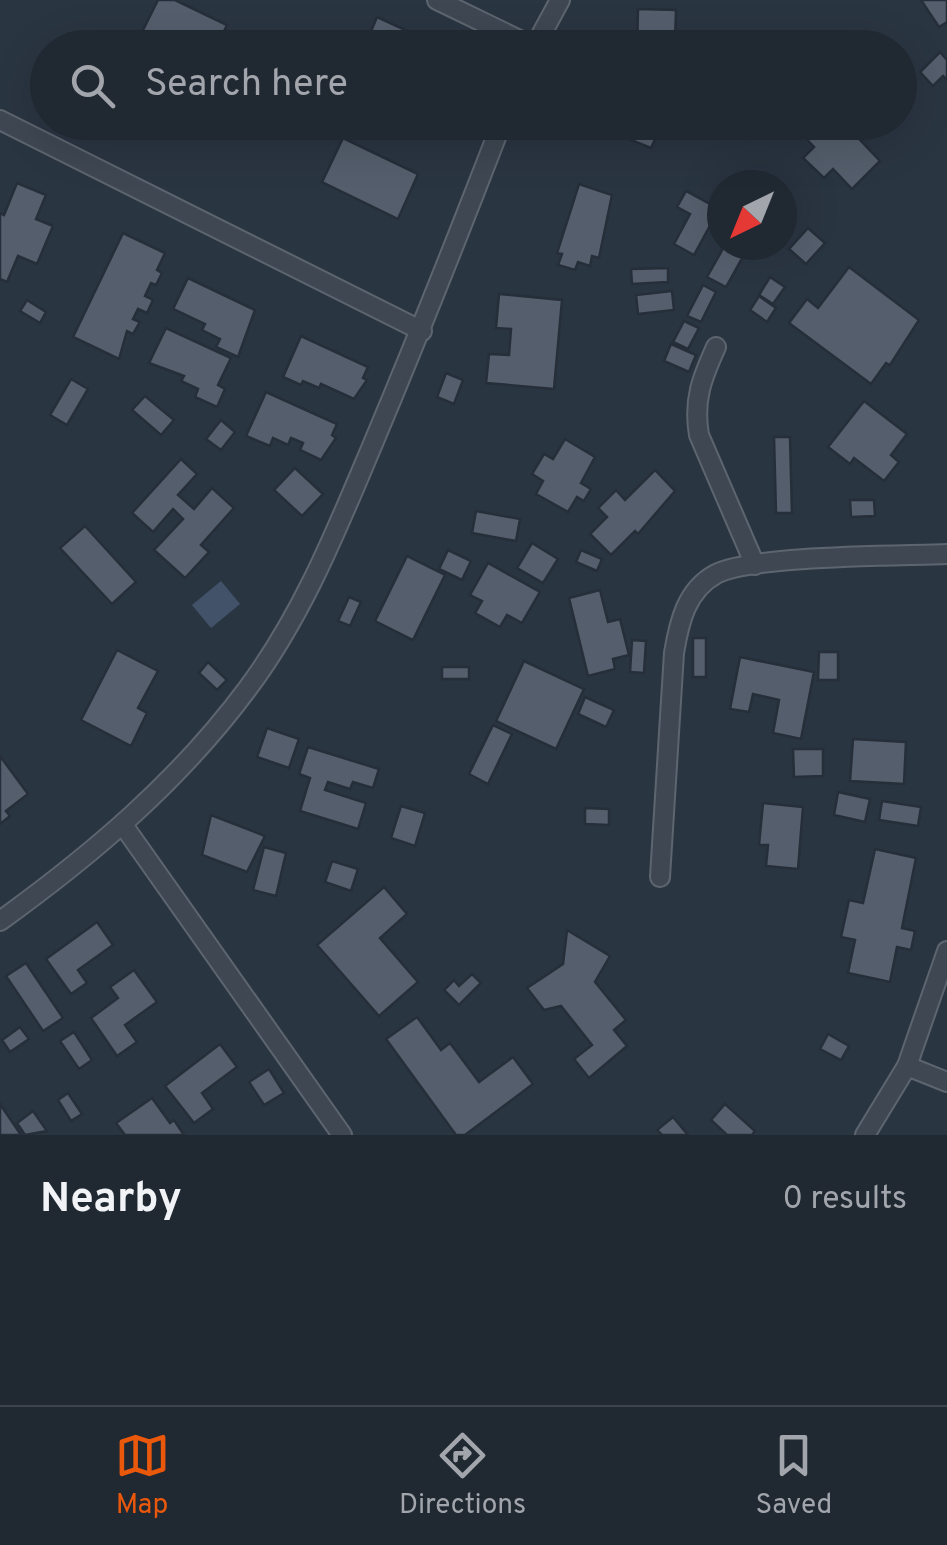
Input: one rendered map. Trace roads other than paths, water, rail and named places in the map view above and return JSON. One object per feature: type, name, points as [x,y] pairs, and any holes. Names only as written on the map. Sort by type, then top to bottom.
[{"type":"street","points":[[437,0],[499,30]]},
{"type":"street","points":[[543,30],[560,0]]},
{"type":"street","points":[[0,120],[30,135]]},
{"type":"street","points":[[40,140],[422,331]]},
{"type":"street","points":[[0,921],[124,824],[212,733],[296,614],[333,544],[422,331],[495,140]]},
{"type":"street","points":[[716,347],[696,391],[697,424],[755,565]]},
{"type":"street","points":[[660,877],[680,622],[688,601],[714,575],[755,565],[947,554]]},
{"type":"street","points":[[124,824],[342,1135]]},
{"type":"street","points":[[866,1135],[906,1066],[947,951]]},
{"type":"street","points":[[906,1066],[947,1082]]},
{"type":"water","points":[[221,581],[240,604],[211,628],[192,605]]}]
